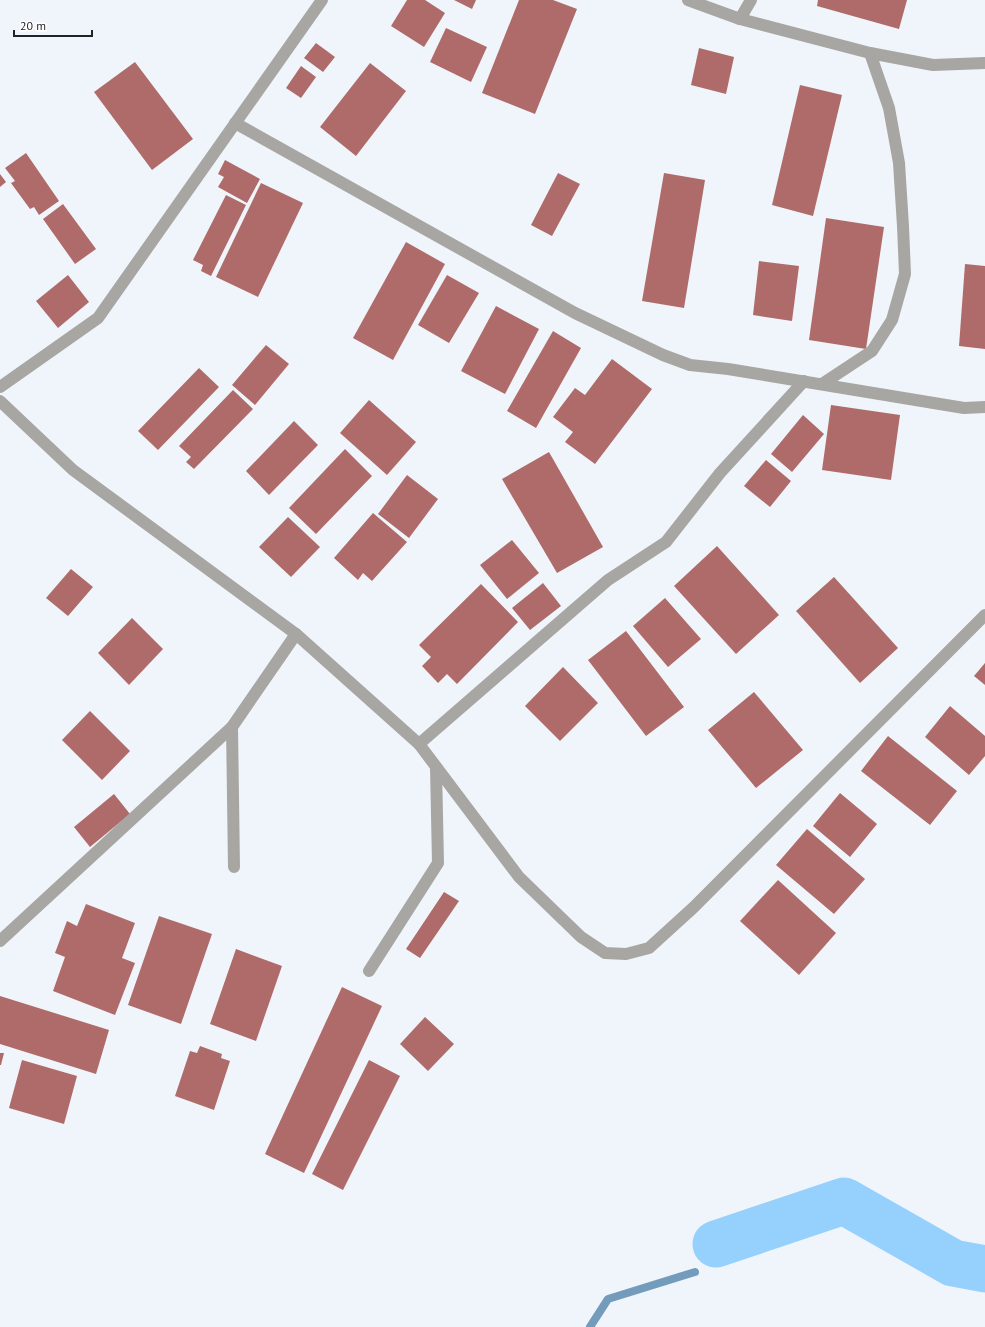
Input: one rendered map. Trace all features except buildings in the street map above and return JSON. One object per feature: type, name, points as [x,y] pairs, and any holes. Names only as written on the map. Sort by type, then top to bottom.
[{"type":"street","points":[[0,387],[98,318],[322,0]]},
{"type":"street","points":[[688,0],[740,19],[870,53],[933,66],[985,63]]},
{"type":"street","points":[[740,19],[751,0]]},
{"type":"street","points":[[822,384],[872,351],[892,320],[904,274],[899,163],[889,108],[870,53]]},
{"type":"street","points":[[235,123],[575,313],[663,356],[690,364],[804,381],[964,408],[985,407]]},
{"type":"street","points":[[419,744],[608,580],[666,542],[720,473],[804,381]]},
{"type":"street","points":[[0,401],[73,470],[296,634],[419,744],[519,877],[581,937],[605,953],[626,954],[649,948],[694,907],[985,615]]},
{"type":"street","points":[[0,941],[232,727],[296,634]]},
{"type":"street","points":[[232,727],[234,867]]},
{"type":"street","points":[[369,971],[438,863],[436,767]]},
{"type":"waterway","points":[[716,1244],[844,1201],[953,1263],[985,1269]]},
{"type":"waterway","points":[[590,1327],[608,1299],[695,1272]]}]
